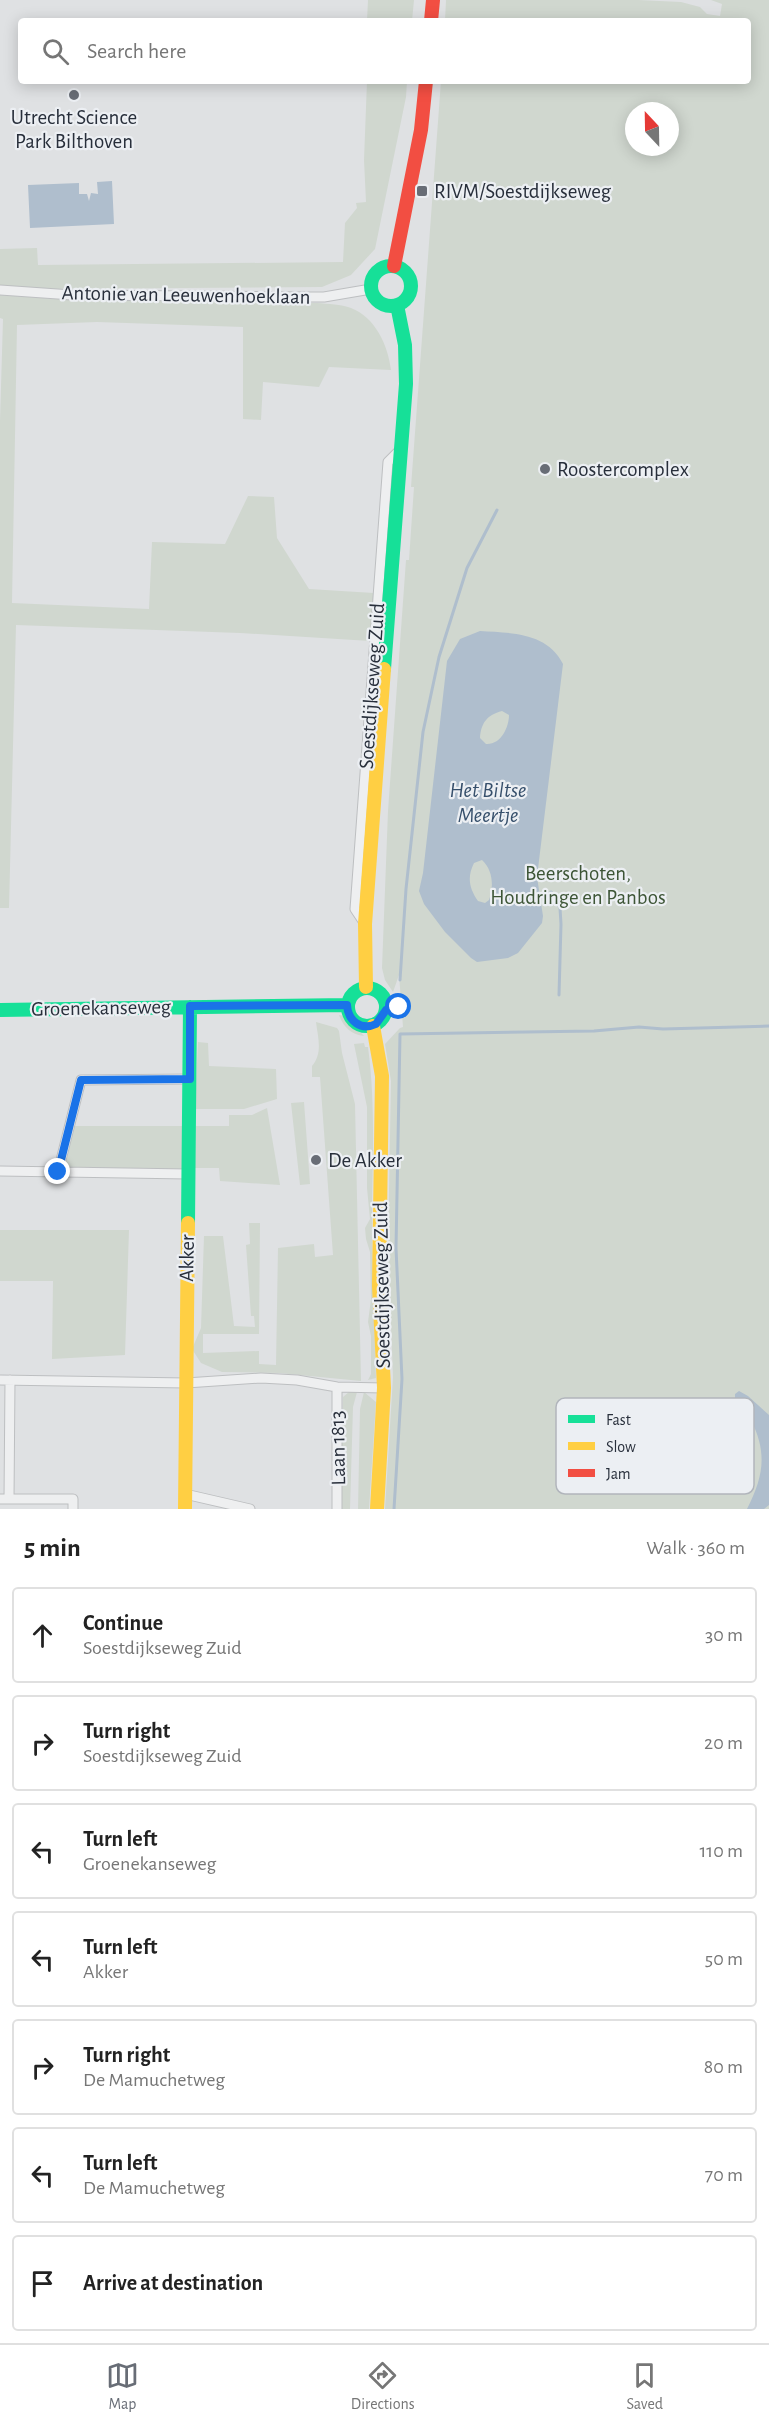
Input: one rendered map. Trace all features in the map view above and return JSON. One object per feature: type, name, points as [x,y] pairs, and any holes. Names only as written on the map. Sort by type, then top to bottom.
[{"type":"main road","points":[[431,18],[433,0]]},
{"type":"main road","points":[[394,266],[421,130],[426,84]]},
{"type":"main road","points":[[394,266],[405,272],[411,284],[407,296],[397,304],[390,306],[378,301],[371,289],[372,277],[381,268],[394,266]]},
{"type":"main road","name":"Soestdijkseweg Zuid","points":[[366,987],[365,924],[406,370],[405,345],[397,304]]},
{"type":"main road","points":[[366,987],[381,994],[392,1009],[373,1026],[354,1022],[347,1011],[351,995],[366,987]]},
{"type":"main road","name":"Groenekanseweg","points":[[0,1010],[347,1005]]},
{"type":"main road","name":"Akker","points":[[185,1509],[190,1006]]},
{"type":"main road","name":"Soestdijkseweg Zuid","points":[[373,1026],[382,1076],[380,1286],[384,1388],[377,1509]]},
{"type":"street","name":"Antonie van Leeuwenhoeklaan","points":[[0,290],[72,295],[313,297],[371,289]]},
{"type":"street","points":[[58,1172],[81,1080],[190,1079]]},
{"type":"street","points":[[0,1171],[188,1174]]},
{"type":"street","points":[[73,1509],[73,1499],[4,1499],[5,1380],[186,1383],[261,1378],[297,1380],[337,1387],[384,1388]]},
{"type":"street","name":"Laan 1813","points":[[337,1387],[337,1509]]},
{"type":"street","points":[[185,1494],[250,1509]]},
{"type":"green space","points":[[368,0],[414,0],[412,18],[367,18]]},
{"type":"green space","name":"Beerschoten, Houdringe en Panbos","points":[[446,0],[681,2],[700,7],[707,14],[720,16],[722,4],[711,0],[769,0],[769,1509],[385,1509],[393,1377],[388,1246],[391,1081],[385,1044],[403,1027],[399,975],[393,992],[385,980],[382,968],[388,811],[406,560],[409,560],[414,487],[411,487],[441,84],[751,84],[751,18],[445,18]]},
{"type":"green space","points":[[367,84],[407,84],[375,249],[351,275],[322,287],[33,289],[0,285],[0,249],[37,248],[38,265],[343,262],[345,223],[357,208],[356,203],[366,202],[364,160]]},
{"type":"green space","points":[[0,295],[71,300],[317,303],[343,306],[367,318],[379,333],[387,351],[391,370],[329,367],[319,387],[263,382],[261,420],[243,419],[243,327],[97,322],[17,325],[12,603],[149,609],[152,542],[225,544],[248,496],[274,497],[277,538],[309,589],[390,594],[386,642],[240,633],[16,625],[9,908],[0,908],[0,421],[3,319],[0,318]]},
{"type":"green space","points":[[339,1015],[345,1016],[364,1036],[348,1030]]},
{"type":"green space","points":[[316,1022],[337,1028],[339,1031],[355,1104],[361,1381],[279,1373],[222,1372],[201,1363],[192,1349],[201,1328],[204,1236],[223,1236],[234,1326],[255,1327],[254,1316],[251,1316],[246,1245],[250,1244],[249,1223],[260,1223],[259,1334],[203,1334],[203,1353],[259,1351],[259,1364],[276,1365],[278,1248],[314,1244],[315,1257],[333,1255],[320,1077],[312,1077],[312,1066],[319,1051]]},
{"type":"green space","points":[[198,1042],[208,1043],[209,1066],[276,1069],[277,1099],[244,1109],[195,1109]]},
{"type":"green space","points":[[364,1043],[365,1047],[368,1047],[373,1125],[372,1247],[376,1378],[368,1380],[371,1374],[371,1336],[368,1322],[371,1299],[370,1252],[365,1228],[370,1219],[367,1188],[367,1107],[354,1044]]},
{"type":"green space","points":[[304,1102],[310,1184],[300,1185],[291,1103]]},
{"type":"green space","points":[[267,1108],[280,1185],[220,1181],[219,1168],[195,1168],[196,1126],[229,1126],[229,1115],[252,1115]]},
{"type":"green space","points":[[74,1126],[184,1126],[184,1171],[64,1169]]},
{"type":"green space","points":[[0,1230],[129,1230],[125,1355],[52,1359],[53,1281],[0,1281]]},
{"type":"green space","points":[[349,1392],[357,1392],[353,1407],[350,1509],[340,1509],[343,1397]]},
{"type":"green space","points":[[364,1392],[376,1402],[369,1509],[358,1509],[360,1409]]},
{"type":"water","points":[[112,181],[114,224],[30,228],[28,185],[79,183],[79,194],[87,194],[89,201],[91,193],[98,194],[97,182]]},
{"type":"water","name":"Het Biltse Meertje","points":[[480,631],[527,636],[548,646],[563,664],[537,877],[542,923],[518,953],[508,958],[477,962],[445,932],[424,904],[419,891],[447,661],[460,639]],"holes":[[[502,711],[509,715],[506,730],[496,742],[486,744],[480,738],[483,724],[489,717]],[[482,860],[486,864],[492,884],[489,900],[485,903],[478,901],[470,882],[470,873],[474,863]]]},
{"type":"water","points":[[739,1391],[750,1398],[735,1398],[735,1394]]},
{"type":"water","points":[[754,1401],[769,1415],[769,1505],[764,1509],[747,1509],[760,1476],[760,1444],[756,1432]]},
{"type":"waterway","points":[[400,980],[406,889],[423,732],[439,657],[467,568],[497,510]]},
{"type":"waterway","points":[[551,892],[560,908],[559,995]]},
{"type":"waterway","points":[[394,1509],[402,1379],[396,1248],[400,1034],[594,1031],[639,1027],[663,1029],[769,1026]]},
{"type":"traffic: fast","points":[[391,266],[405,272],[411,286],[405,300],[391,306],[377,300],[371,286],[377,272],[391,266]]},
{"type":"traffic: fast","points":[[384,669],[406,384],[405,345],[397,305]]},
{"type":"traffic: fast","points":[[367,988],[381,993],[386,1007],[381,1021],[367,1026],[353,1021],[348,1007],[353,993],[367,988]]},
{"type":"traffic: fast","points":[[0,1010],[347,1005]]},
{"type":"traffic: fast","points":[[188,1223],[190,1007]]},
{"type":"traffic: slow","points":[[366,987],[365,924],[384,669]]},
{"type":"traffic: slow","points":[[373,1026],[382,1076],[379,1286],[384,1388],[377,1509]]},
{"type":"traffic: slow","points":[[185,1509],[188,1223]]},
{"type":"traffic: jam","points":[[431,18],[433,0]]},
{"type":"traffic: jam","points":[[394,266],[421,130],[426,84]]},
{"type":"place","name":"Utrecht Science Park Bilthoven","points":[[74,95]]},
{"type":"place","name":"RIVM/Soestdijkseweg","points":[[422,191]]},
{"type":"place","name":"Roostercomplex","points":[[545,469]]},
{"type":"place","name":"De Akker","points":[[316,1160]]},
{"type":"route","points":[[58,1172],[81,1080],[190,1079],[190,1006],[347,1005],[347,1011],[354,1022],[365,1026],[373,1026],[381,1020],[386,1010],[399,1007]]}]
